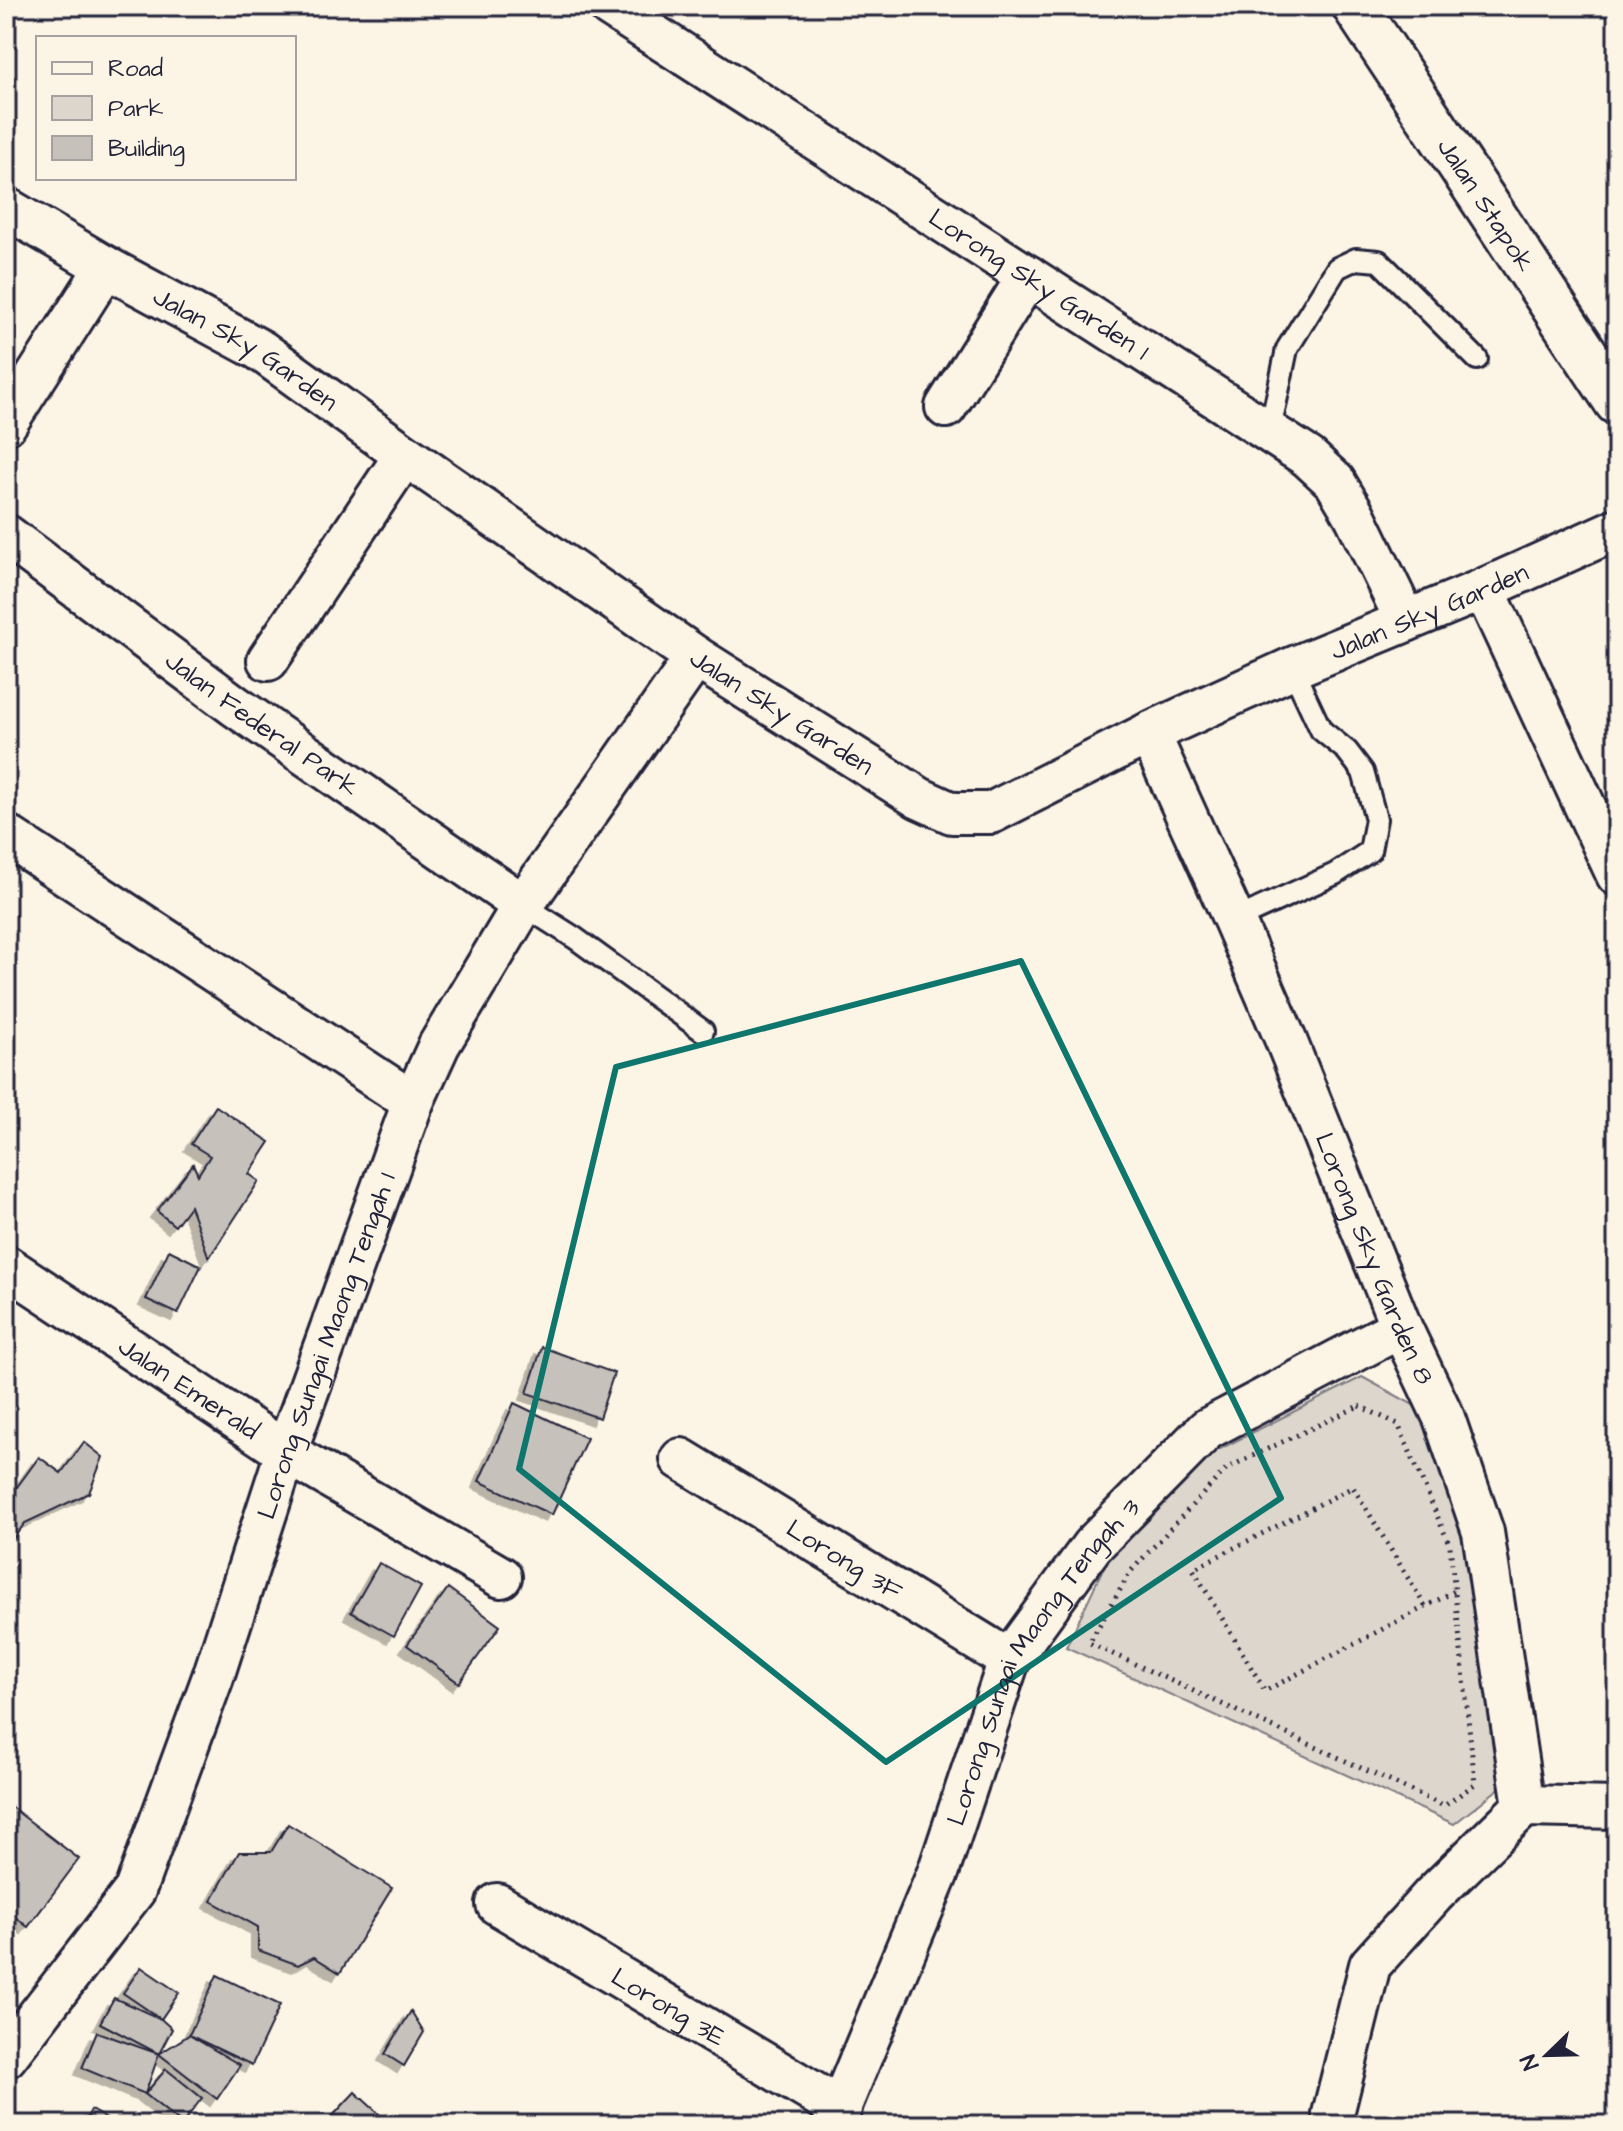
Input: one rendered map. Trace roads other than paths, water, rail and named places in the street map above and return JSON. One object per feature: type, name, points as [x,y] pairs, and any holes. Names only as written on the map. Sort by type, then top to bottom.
[{"type":"main road","name":"Jalan Stapok","points":[[1355,6],[1617,402]]},
{"type":"street","name":"Lorong Sky Garden 1","points":[[609,6],[1308,457],[1335,482],[1406,621]]},
{"type":"street","name":"Jalan Sky Garden","points":[[6,208],[106,267],[260,350],[696,657],[919,798],[952,813],[991,813],[1149,733],[1292,668],[1484,589],[1617,529]]},
{"type":"street","points":[[6,424],[106,267]]},
{"type":"street","points":[[946,407],[1028,276]]},
{"type":"street","points":[[268,660],[405,455]]},
{"type":"street","name":"Jalan Federal Park","points":[[6,535],[235,706],[523,905]]},
{"type":"street","points":[[1484,589],[1617,875]]},
{"type":"street","name":"Lorong Sungai Maong Tengah 1","points":[[6,2057],[19,2010],[135,1890],[213,1677],[286,1452],[413,1102],[439,1045],[523,905],[696,657]]},
{"type":"street","name":"Lorong Sky Garden 8","points":[[1149,733],[1285,1038],[1401,1327],[1444,1418],[1483,1532],[1473,1589],[1524,1806]]},
{"type":"street","points":[[6,835],[413,1102]]},
{"type":"street","name":"Jalan Emerald","points":[[6,1266],[286,1452],[501,1577]]},
{"type":"street","name":"Lorong Sungai Maong Tengah 3","points":[[837,2117],[939,1870],[1009,1660],[1092,1546],[1207,1429],[1401,1327]]},
{"type":"street","name":"Lorong 3F","points":[[681,1459],[1009,1660]]},
{"type":"street","points":[[1334,2125],[1333,2114],[1370,1965],[1434,1894],[1524,1806],[1617,1808]]},
{"type":"street","name":"Lorong 3E","points":[[497,1904],[837,2117]]},
{"type":"lane","points":[[1270,430],[1287,349],[1337,268],[1356,259],[1379,261],[1477,359]]},
{"type":"lane","points":[[1234,920],[1335,874],[1370,851],[1376,819],[1363,772],[1347,751],[1321,730],[1292,668]]},
{"type":"lane","points":[[523,905],[575,938],[703,1031]]}]
